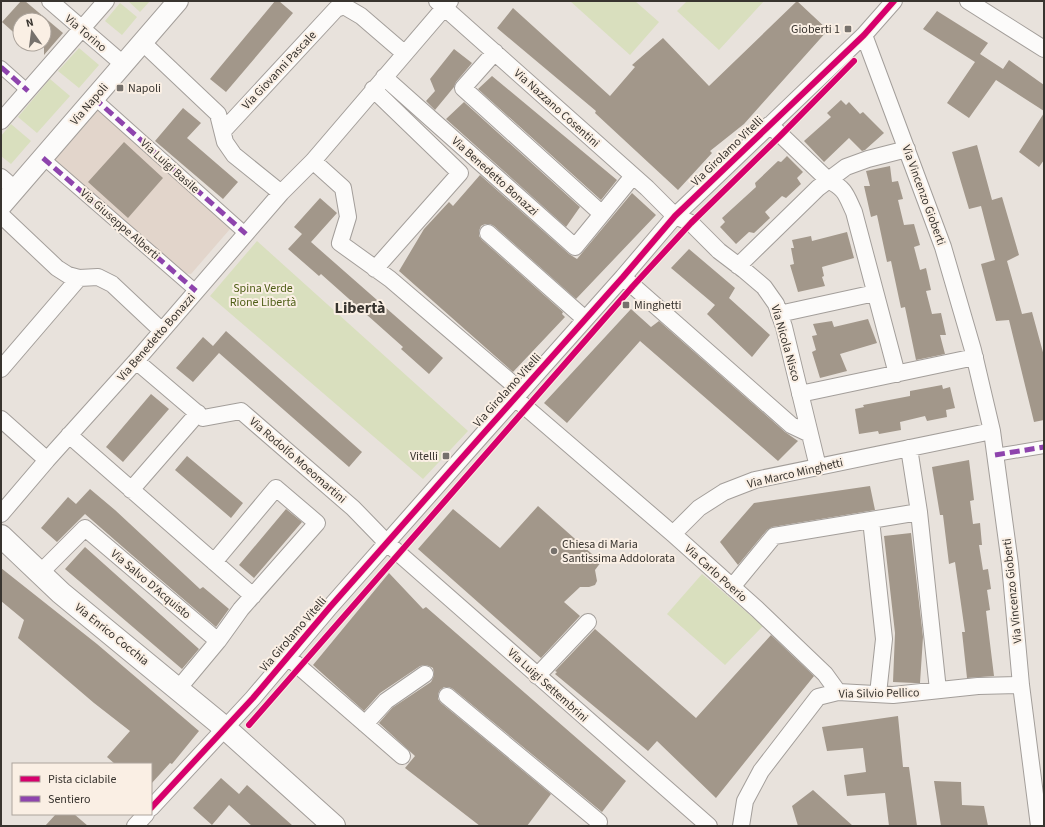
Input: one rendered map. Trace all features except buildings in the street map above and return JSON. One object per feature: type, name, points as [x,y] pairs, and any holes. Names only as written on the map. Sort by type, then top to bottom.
[{"type":"main road","name":"Via Enrico Cocchia","points":[[1,536],[62,593],[225,728],[334,826]]},
{"type":"street","name":"Via Torino","points":[[50,1],[123,64]]},
{"type":"street","points":[[1,121],[106,1]]},
{"type":"street","name":"Via Napoli","points":[[1,206],[8,183],[43,158],[178,1]]},
{"type":"street","name":"Via Girolamo Vitelli","points":[[152,807],[253,698],[387,543],[623,277],[675,216],[864,34],[894,1]]},
{"type":"street","points":[[968,1],[1044,50]]},
{"type":"street","name":"Via Nazzano Cosentini","points":[[444,3],[495,52],[633,176],[675,216]]},
{"type":"street","name":"Via Benedetto Bonazzi","points":[[1,514],[281,194],[313,161],[444,3]]},
{"type":"street","points":[[331,5],[344,6],[361,16],[404,53]]},
{"type":"street","name":"Via Giovanni Pascale","points":[[223,131],[331,5]]},
{"type":"street","name":"Via Vincenzo Gioberti","points":[[864,34],[943,247],[975,357],[992,431],[1010,564],[1021,685],[1039,826]]},
{"type":"street","points":[[142,42],[218,114],[225,142],[234,155],[281,194]]},
{"type":"street","points":[[495,52],[463,88],[602,214]]},
{"type":"street","points":[[1,68],[28,91]]},
{"type":"street","name":"Via Benedetto Bonazzi","points":[[384,77],[575,247],[633,176]]},
{"type":"street","name":"Via Benedetto Bonazzi","points":[[373,89],[460,173],[374,269]]},
{"type":"street","name":"Via Luigi Basile","points":[[94,98],[246,234]]},
{"type":"street","points":[[770,125],[828,180],[838,185],[845,192],[854,212],[897,374]]},
{"type":"street","points":[[738,266],[818,188],[846,167],[868,159],[907,149]]},
{"type":"street","name":"Via Giuseppe Alberti","points":[[43,158],[196,291]]},
{"type":"street","points":[[313,161],[343,188],[348,217],[340,243],[374,269]]},
{"type":"street","points":[[1,215],[57,268],[68,275],[79,278],[98,277],[112,284],[162,331]]},
{"type":"street","name":"Via Nicola Nisco","points":[[675,216],[691,223],[719,251],[764,288],[776,304],[818,467]]},
{"type":"street","points":[[488,234],[585,319]]},
{"type":"street","name":"Via Girolamo Vitelli","points":[[374,269],[390,279],[518,394]]},
{"type":"street","points":[[623,277],[791,425],[810,434]]},
{"type":"street","points":[[1,369],[79,278]]},
{"type":"street","points":[[779,314],[875,293]]},
{"type":"street","points":[[800,394],[975,357]]},
{"type":"street","points":[[131,490],[198,413],[136,361]]},
{"type":"street","name":"Via Carlo Poerio","points":[[518,394],[732,586],[825,674],[838,692]]},
{"type":"street","name":"Via Rodolfo Moeomartini","points":[[198,413],[203,418],[240,410],[353,508],[387,543]]},
{"type":"street","points":[[1,419],[47,460]]},
{"type":"street","name":"Via Marco Minghetti","points":[[673,534],[699,508],[724,492],[755,480],[992,431]]},
{"type":"street","points":[[69,435],[253,596]]},
{"type":"street","points":[[995,454],[1044,447]]},
{"type":"street","points":[[909,448],[919,512],[938,690]]},
{"type":"street","points":[[178,689],[218,641],[241,609],[317,523],[276,488],[214,562]]},
{"type":"street","points":[[732,586],[774,536],[919,512]]},
{"type":"street","points":[[871,520],[884,639],[878,694]]},
{"type":"street","name":"Via Salvo D'Acquisto","points":[[40,573],[85,528],[218,641]]},
{"type":"street","name":"Via Luigi Settembrini","points":[[387,543],[708,826]]},
{"type":"street","points":[[537,676],[588,622]]},
{"type":"street","name":"Via Girolamo Vitelli","points":[[288,657],[402,756]]},
{"type":"street","points":[[365,724],[386,701],[425,674]]},
{"type":"street","name":"Via Silvio Pellico","points":[[741,826],[745,801],[761,772],[818,697],[838,692],[893,695],[978,686],[1021,685]]},
{"type":"street","points":[[447,696],[599,822]]},
{"type":"street","points":[[135,826],[145,815]]},
{"type":"shaded area","points":[[98,106],[232,225],[191,274],[181,273],[49,160]]},
{"type":"green space","points":[[128,1],[150,1],[140,12]]},
{"type":"green space","points":[[570,1],[635,1],[659,22],[630,55]]},
{"type":"green space","points":[[687,1],[764,1],[719,50],[677,11]]},
{"type":"green space","points":[[120,3],[137,17],[122,35],[105,21]]},
{"type":"green space","points":[[79,48],[99,65],[79,88],[58,71]]},
{"type":"green space","points":[[50,79],[70,96],[37,133],[18,117]]},
{"type":"green space","points":[[11,124],[31,141],[11,164],[1,156],[1,136]]},
{"type":"green space","name":"Spina Verde Rione Libertà","points":[[257,241],[468,431],[423,479],[210,296]]},
{"type":"green space","points":[[702,574],[763,626],[725,665],[667,614]]},
{"type":"marked path","points":[[1,67],[28,91]]},
{"type":"marked path","points":[[94,98],[246,234]]},
{"type":"marked path","points":[[43,158],[196,291]]},
{"type":"marked path","points":[[995,455],[1044,447]]},
{"type":"cycle path","points":[[152,807],[253,698],[330,607],[623,277],[675,216],[864,35],[894,1]]},
{"type":"cycle path","points":[[249,725],[633,286],[691,223],[854,61]]},
{"type":"place","name":"Gioberti 1","points":[[848,29]]},
{"type":"place","name":"Napoli","points":[[120,88]]},
{"type":"place","name":"Minghetti","points":[[626,305]]},
{"type":"place","name":"Vitelli","points":[[446,456]]},
{"type":"place","name":"Chiesa di Maria Santissima Addolorata","points":[[554,551]]},
{"type":"district","name":"Libertà","points":[[360,307]]}]
